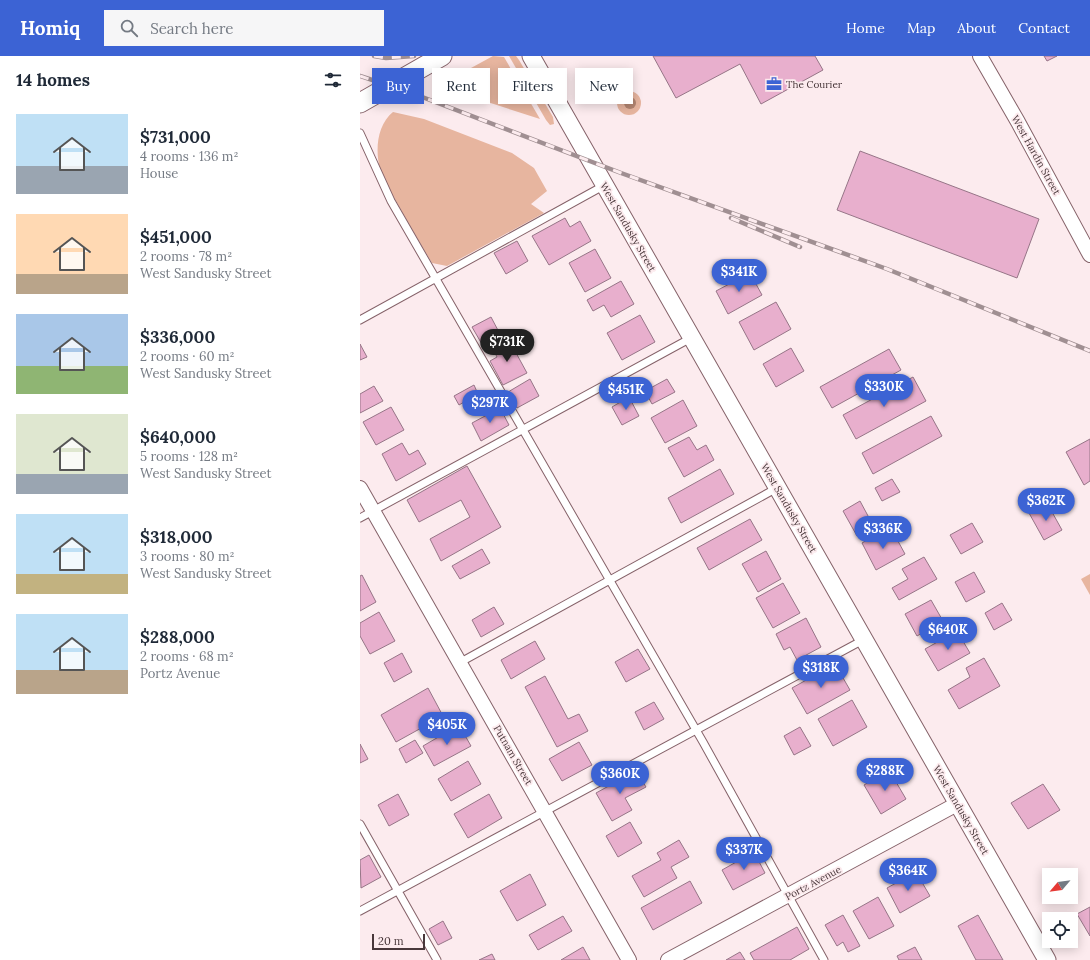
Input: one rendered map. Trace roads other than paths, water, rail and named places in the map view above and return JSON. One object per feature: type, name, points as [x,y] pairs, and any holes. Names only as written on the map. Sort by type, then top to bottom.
[{"type":"main road","points":[[360,103],[442,56]]},
{"type":"street","name":"West Sandusky Street","points":[[531,56],[1047,960]]},
{"type":"street","name":"West Hardin Street","points":[[980,56],[1018,122],[1090,255]]},
{"type":"street","name":"Putnam Street","points":[[360,488],[629,960]]},
{"type":"street","name":"Portz Avenue","points":[[668,960],[957,804]]},
{"type":"lane","points":[[360,133],[391,201],[695,729],[824,960]]},
{"type":"lane","points":[[360,320],[435,277],[605,185]]},
{"type":"lane","points":[[360,518],[692,338]]},
{"type":"lane","points":[[459,663],[777,488]]},
{"type":"lane","points":[[360,911],[695,729],[865,639]]},
{"type":"lane","points":[[360,824],[437,960]]},
{"type":"railway","points":[[374,56],[386,58],[414,56]]},
{"type":"railway","points":[[360,76],[417,95],[621,173],[887,269],[1090,351]]},
{"type":"railway","points":[[731,218],[800,247]]},
{"type":"place","name":"The Courier","points":[[774,84]]}]
